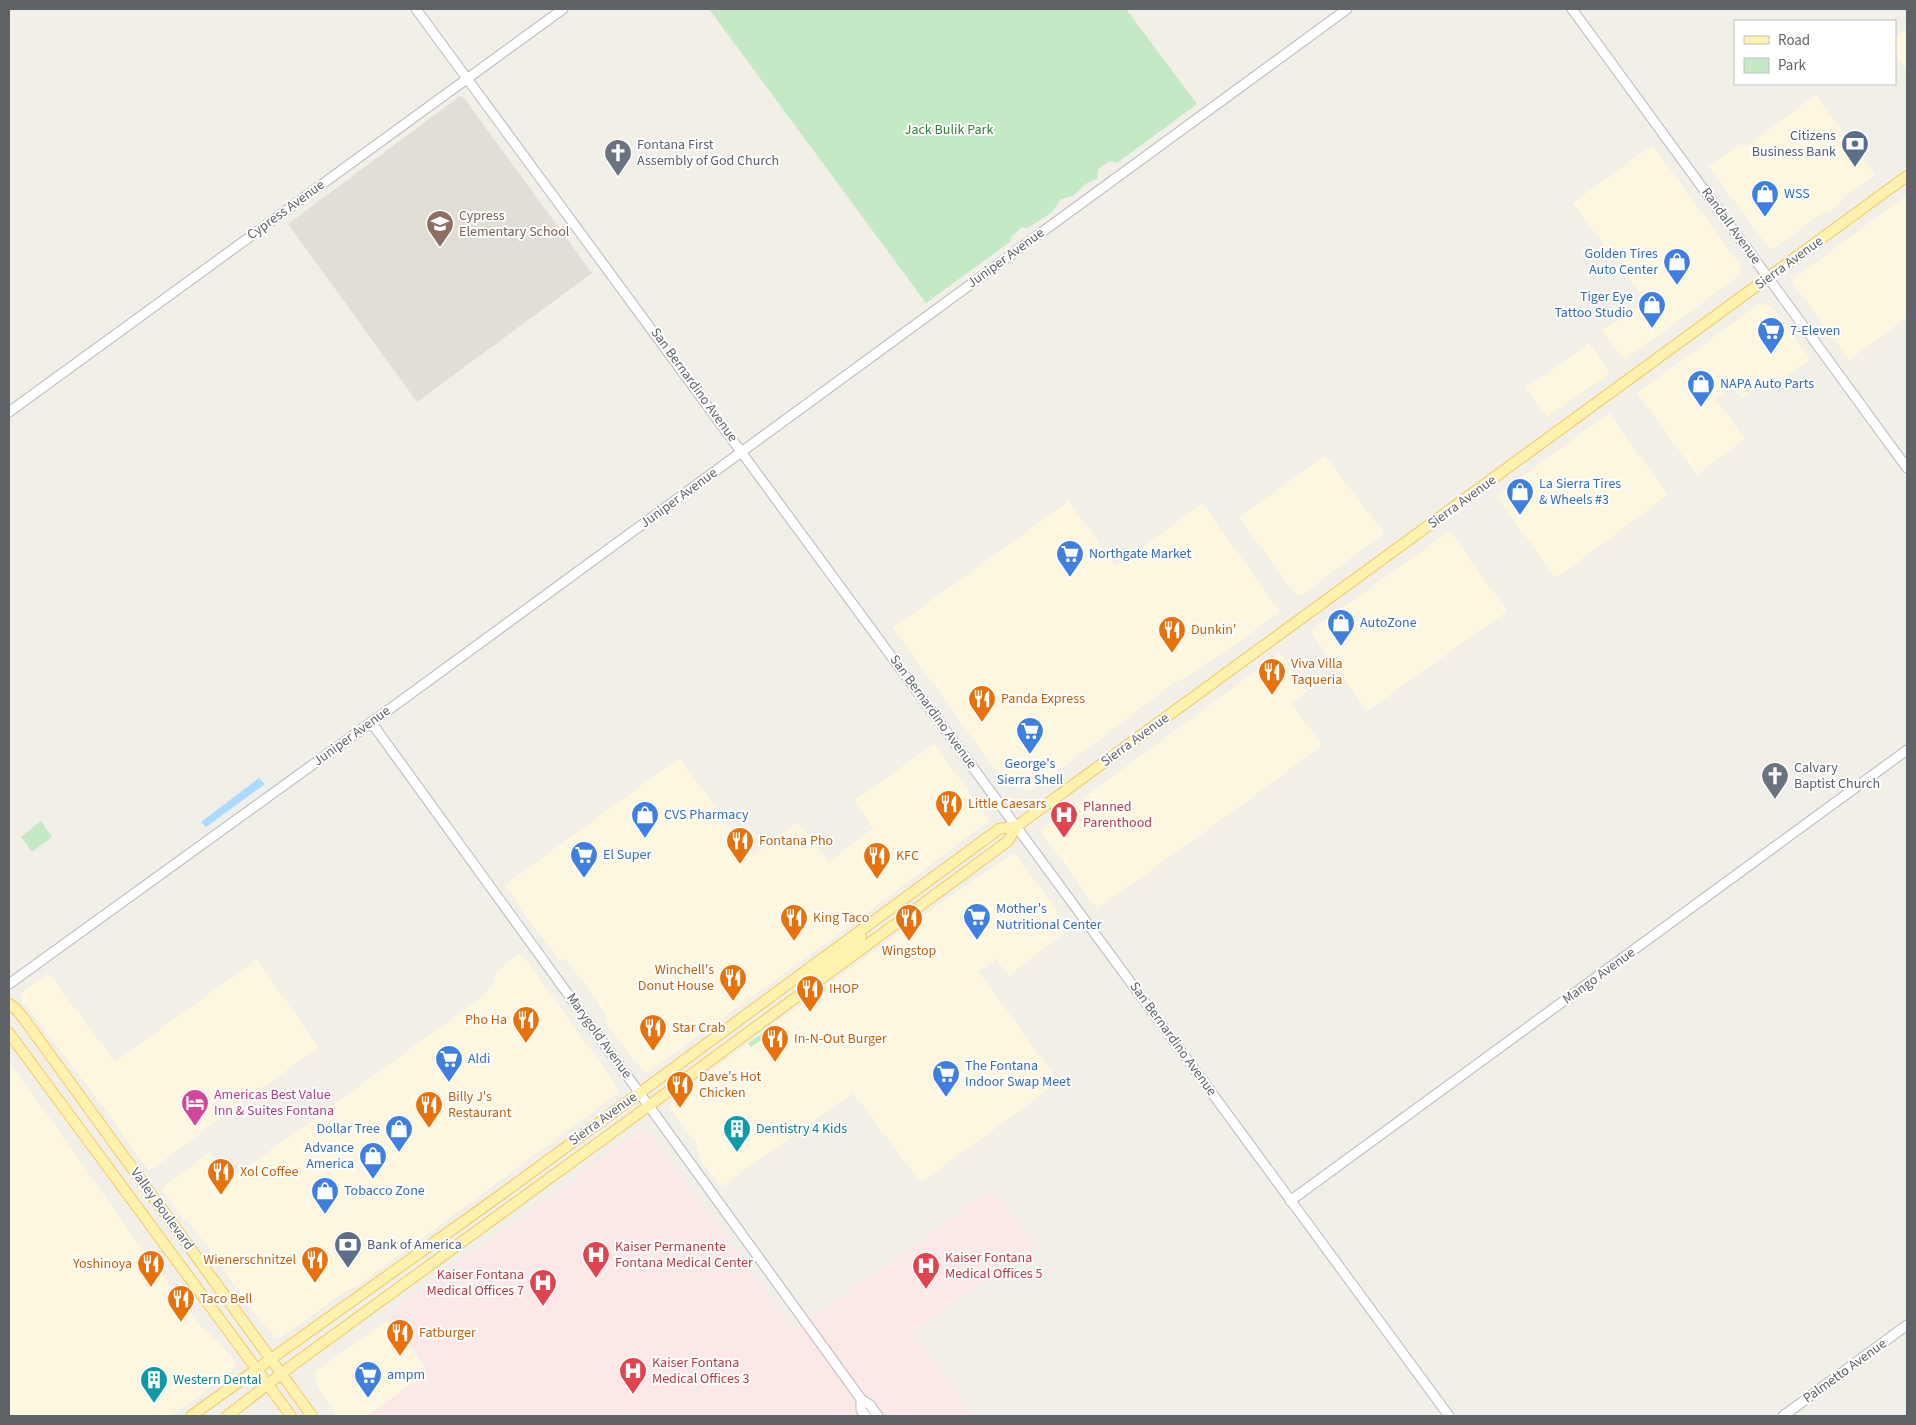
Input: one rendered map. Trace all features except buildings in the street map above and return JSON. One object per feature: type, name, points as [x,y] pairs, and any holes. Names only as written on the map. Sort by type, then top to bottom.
[{"type":"main road","name":"Sierra Avenue","points":[[227,1416],[281,1374],[1008,841],[1017,826],[1907,176]]},
{"type":"main road","name":"Sierra Avenue","points":[[191,1416],[999,830],[1017,826]]},
{"type":"main road","points":[[813,985],[809,980],[810,977],[856,942],[870,924]]},
{"type":"main road","name":"Valley Boulevard","points":[[9,1004],[24,1019],[312,1416]]},
{"type":"main road","name":"Valley Boulevard","points":[[9,1033],[291,1416]]},
{"type":"street","name":"San Bernardino Avenue","points":[[416,9],[468,77],[1448,1416]]},
{"type":"street","name":"Cypress Avenue","points":[[9,412],[563,9]]},
{"type":"street","name":"Juniper Avenue","points":[[9,984],[1347,9]]},
{"type":"street","name":"Randall Avenue","points":[[1572,9],[1907,468]]},
{"type":"street","name":"Marygold Avenue","points":[[371,722],[650,1105],[711,1194],[861,1399],[870,1405],[878,1416]]},
{"type":"street","name":"Mango Avenue","points":[[1290,1201],[1907,750]]},
{"type":"street","name":"Palmetto Avenue","points":[[1783,1416],[1907,1325]]},
{"type":"street","name":"Marygold Avenue","points":[[861,1399],[861,1410],[866,1416]]},
{"type":"street","points":[[861,1399],[873,1416]]},
{"type":"shaded area","points":[[1907,29],[1907,71],[1896,55],[1896,37]]},
{"type":"shaded area","points":[[1816,95],[1875,175],[1840,200],[1841,203],[1832,210],[1824,212],[1774,249],[1769,248],[1709,167],[1741,143],[1745,147]]},
{"type":"shaded area","name":"Cypress Elementary School","points":[[460,96],[464,98],[592,273],[417,402],[288,224]]},
{"type":"shaded area","points":[[1652,145],[1741,266],[1739,276],[1624,359],[1602,330],[1646,302],[1573,203]]},
{"type":"shaded area","points":[[1907,195],[1907,317],[1849,360],[1793,283],[1793,279]]},
{"type":"shaded area","points":[[1759,304],[1771,306],[1810,359],[1778,383],[1773,376],[1742,399],[1733,387],[1716,399],[1745,439],[1697,475],[1637,393]]},
{"type":"shaded area","points":[[1589,343],[1609,371],[1609,374],[1547,417],[1525,386],[1549,373]]},
{"type":"shaded area","points":[[1609,413],[1668,495],[1556,578],[1496,496]]},
{"type":"shaded area","points":[[1325,456],[1384,533],[1302,595],[1298,595],[1295,594],[1239,517]]},
{"type":"shaded area","points":[[1069,501],[1116,567],[1202,503],[1279,610],[1278,613],[1241,640],[1173,684],[1031,791],[1007,786],[893,628]]},
{"type":"shaded area","points":[[1450,531],[1507,611],[1367,711],[1310,631]]},
{"type":"shaded area","points":[[1280,653],[1307,691],[1291,703],[1322,745],[1097,909],[1040,830]]},
{"type":"shaded area","points":[[934,744],[988,818],[988,821],[847,928],[648,1072],[643,1071],[604,1021],[608,1018],[566,958],[560,961],[505,885],[679,758],[752,856],[797,823],[829,862],[873,828],[854,801]]},
{"type":"shaded area","points":[[1015,854],[1070,928],[1009,976],[996,959],[979,972],[1053,1074],[1056,1084],[923,1181],[918,1179],[853,1093],[722,1186],[718,1184],[700,1159],[695,1142],[671,1110],[670,1104],[675,1097],[932,909],[1010,855]]},
{"type":"shaded area","points":[[518,954],[523,956],[599,1061],[618,1089],[618,1093],[360,1284],[344,1292],[283,1336],[275,1337],[255,1314],[190,1222],[184,1219],[161,1189],[210,1152],[231,1179],[482,997],[493,985],[497,972]]},
{"type":"shaded area","points":[[257,959],[318,1047],[149,1171],[102,1105],[21,999],[23,992],[47,974],[50,975],[115,1062]]},
{"type":"shaded area","points":[[9,1062],[126,1227],[201,1327],[218,1341],[235,1363],[233,1371],[170,1416],[9,1416]]},
{"type":"shaded area","name":"Kaiser Permanente Fontana Medical Center","points":[[639,1130],[649,1133],[795,1331],[993,1189],[1033,1244],[913,1332],[973,1416],[368,1416],[429,1371],[388,1314],[507,1227],[512,1227],[530,1213],[530,1210],[551,1198],[578,1178],[582,1172]]},
{"type":"shaded area","points":[[386,1321],[392,1322],[426,1370],[425,1373],[368,1416],[335,1416],[332,1407],[317,1387],[315,1372]]},
{"type":"green space","name":"Jack Bulik Park","points":[[709,9],[1126,9],[1197,104],[1117,163],[1110,161],[1098,169],[1097,179],[1087,183],[1073,196],[1061,199],[1052,212],[1028,228],[1022,227],[1011,237],[1010,242],[926,303]]},
{"type":"green space","points":[[41,821],[52,837],[32,852],[21,837]]},
{"type":"green space","points":[[773,1025],[774,1031],[751,1047],[748,1044]]},
{"type":"water","points":[[259,778],[265,784],[206,827],[201,822]]},
{"type":"place","name":"Citizens Business Bank","points":[[1855,168]]},
{"type":"place","name":"Fontana First Assembly of God Church","points":[[618,177]]},
{"type":"place","name":"WSS","points":[[1765,218]]},
{"type":"place","name":"Cypress Elementary School","points":[[440,248]]},
{"type":"place","name":"Golden Tires Auto Center","points":[[1677,286]]},
{"type":"place","name":"Tiger Eye Tattoo Studio","points":[[1652,329]]},
{"type":"place","name":"7-Eleven","points":[[1771,355]]},
{"type":"place","name":"NAPA Auto Parts","points":[[1701,408]]},
{"type":"place","name":"La Sierra Tires & Wheels #3","points":[[1520,516]]},
{"type":"place","name":"Northgate Market","points":[[1070,578]]},
{"type":"place","name":"AutoZone","points":[[1341,647]]},
{"type":"place","name":"Dunkin'","points":[[1172,654]]},
{"type":"place","name":"Viva Villa Taqueria","points":[[1272,696]]},
{"type":"place","name":"Panda Express","points":[[982,723]]},
{"type":"place","name":"George's Sierra Shell","points":[[1030,755]]},
{"type":"place","name":"Calvary Baptist Church","points":[[1775,800]]},
{"type":"place","name":"Little Caesars","points":[[949,828]]},
{"type":"place","name":"CVS Pharmacy","points":[[645,839]]},
{"type":"place","name":"Planned Parenthood","points":[[1064,839]]},
{"type":"place","name":"Fontana Pho","points":[[740,865]]},
{"type":"place","name":"El Super","points":[[584,879]]},
{"type":"place","name":"KFC","points":[[877,880]]},
{"type":"place","name":"Mother's Nutritional Center","points":[[977,941]]},
{"type":"place","name":"King Taco","points":[[794,942]]},
{"type":"place","name":"Wingstop","points":[[909,942]]},
{"type":"place","name":"Winchell's Donut House","points":[[733,1002]]},
{"type":"place","name":"IHOP","points":[[810,1013]]},
{"type":"place","name":"Pho Ha","points":[[526,1044]]},
{"type":"place","name":"Star Crab","points":[[653,1052]]},
{"type":"place","name":"In-N-Out Burger","points":[[775,1063]]},
{"type":"place","name":"Aldi","points":[[449,1083]]},
{"type":"place","name":"The Fontana Indoor Swap Meet","points":[[946,1098]]},
{"type":"place","name":"Dave's Hot Chicken","points":[[680,1109]]},
{"type":"place","name":"Americas Best Value Inn & Suites Fontana","points":[[195,1127]]},
{"type":"place","name":"Billy J's Restaurant","points":[[429,1129]]},
{"type":"place","name":"Dollar Tree","points":[[399,1153]]},
{"type":"place","name":"Dentistry 4 Kids","points":[[737,1153]]},
{"type":"place","name":"Advance America","points":[[373,1180]]},
{"type":"place","name":"Xol Coffee","points":[[221,1196]]},
{"type":"place","name":"Tobacco Zone","points":[[325,1215]]},
{"type":"place","name":"Bank of America","points":[[348,1269]]},
{"type":"place","name":"Kaiser Permanente Fontana Medical Center","points":[[596,1279]]},
{"type":"place","name":"Wienerschnitzel","points":[[315,1284]]},
{"type":"place","name":"Yoshinoya","points":[[151,1288]]},
{"type":"place","name":"Kaiser Fontana Medical Offices 5","points":[[926,1290]]},
{"type":"place","name":"Kaiser Fontana Medical Offices 7","points":[[543,1307]]},
{"type":"place","name":"Taco Bell","points":[[181,1323]]},
{"type":"place","name":"Fatburger","points":[[400,1357]]},
{"type":"place","name":"Kaiser Fontana Medical Offices 3","points":[[633,1395]]},
{"type":"place","name":"ampm","points":[[368,1399]]},
{"type":"place","name":"Western Dental","points":[[154,1404]]}]
